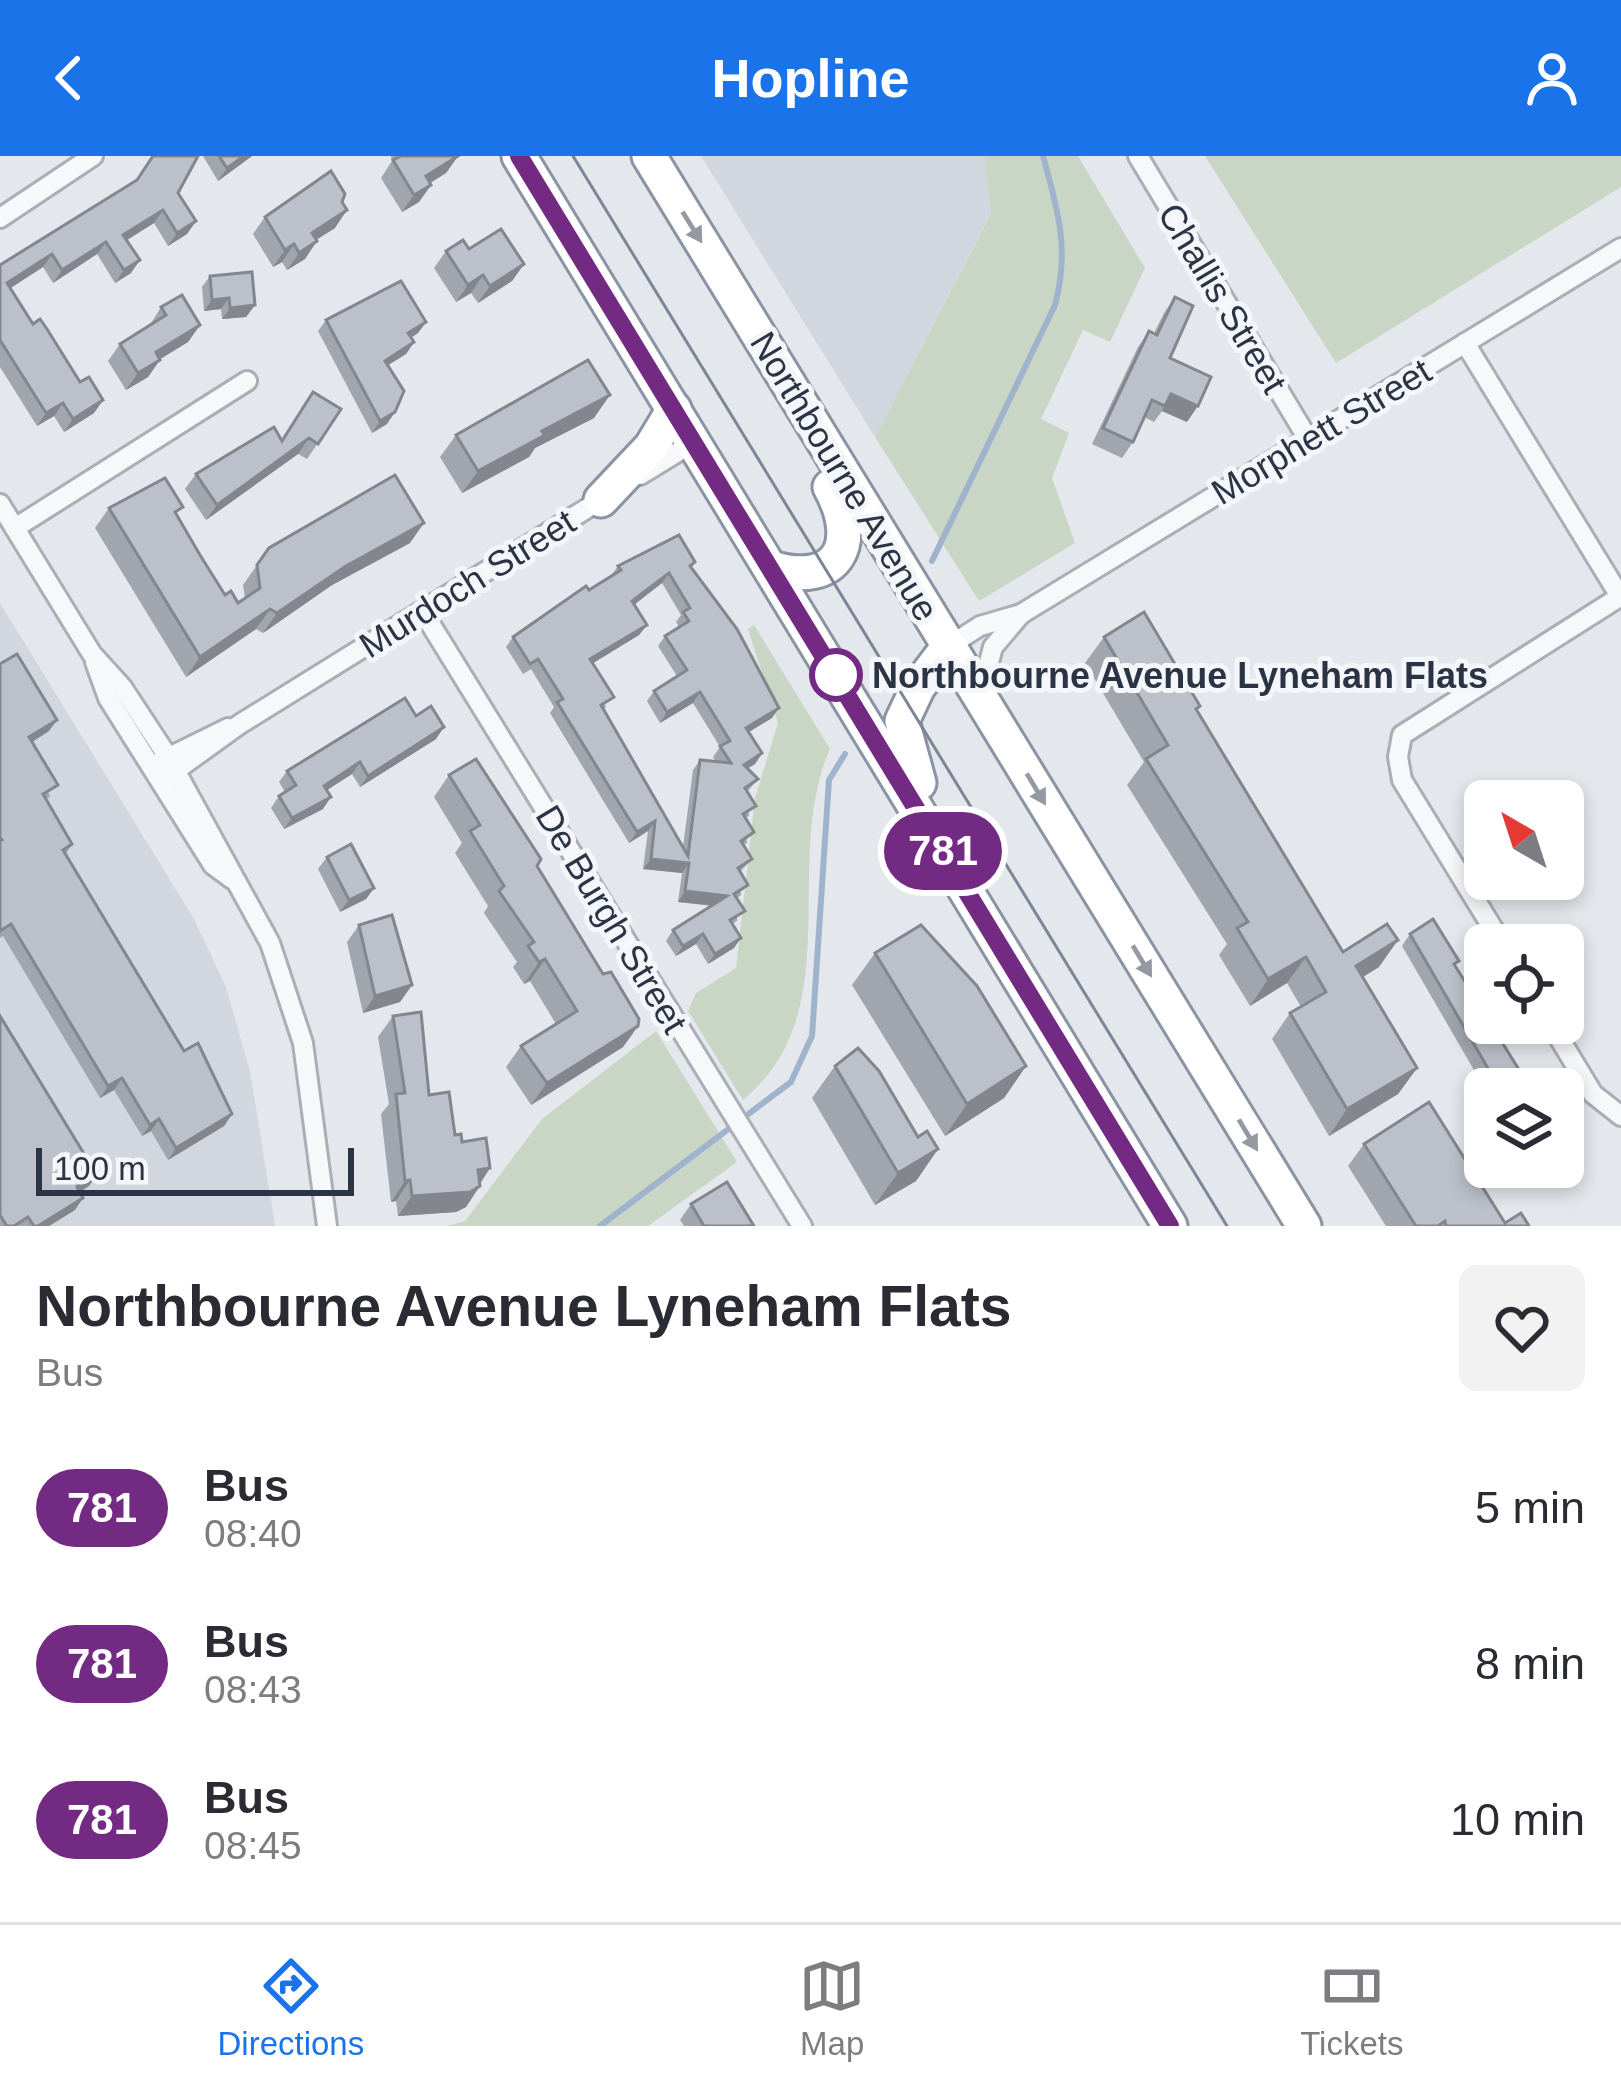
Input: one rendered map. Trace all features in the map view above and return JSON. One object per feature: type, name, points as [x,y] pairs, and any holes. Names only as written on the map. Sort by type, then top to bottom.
[{"type":"highway","points":[[519,156],[1170,1226]]},
{"type":"highway","name":"Northbourne Avenue","points":[[649,156],[1304,1226]]},
{"type":"highway","points":[[735,297],[847,518],[846,537],[833,564],[812,574],[771,568]]},
{"type":"highway","points":[[601,500],[651,448],[674,409]]},
{"type":"highway","points":[[919,809],[919,783],[902,721],[918,687],[949,646]]},
{"type":"street","points":[[0,218],[93,156]]},
{"type":"street","name":"Challis Street","points":[[1138,156],[1308,439]]},
{"type":"street","name":"Morphett Street","points":[[949,646],[980,626],[1021,614],[1621,248]]},
{"type":"street","points":[[1466,343],[1621,597],[1402,735],[1398,757],[1402,779],[1490,924]]},
{"type":"street","points":[[15,528],[247,381]]},
{"type":"street","name":"Murdoch Street","points":[[164,769],[694,442]]},
{"type":"street","points":[[0,504],[92,654],[122,687],[164,769],[226,856],[232,879],[270,943],[289,986],[303,1043],[327,1226]]},
{"type":"street","name":"De Burgh Street","points":[[423,612],[802,1226]]},
{"type":"street","name":"Morphett Street","points":[[981,699],[993,646],[1021,614]]},
{"type":"street","points":[[1563,1044],[1593,1094],[1621,1116]]},
{"type":"shaded area","points":[[701,156],[984,156],[991,212],[875,437]]},
{"type":"shaded area","points":[[0,603],[194,919],[226,987],[250,1071],[275,1226],[0,1226]]},
{"type":"green space","points":[[984,156],[1078,156],[1145,268],[1110,342],[1083,330],[1041,419],[1069,433],[1052,478],[1075,543],[979,601],[875,437],[991,213]]},
{"type":"green space","points":[[1205,156],[1621,156],[1621,187],[1336,363]]},
{"type":"green space","points":[[754,625],[830,749],[816,793],[810,839],[805,979],[795,1023],[776,1064],[743,1100],[688,1011],[696,993],[736,968],[755,798],[778,723],[748,629]]},
{"type":"green space","points":[[656,1031],[737,1162],[648,1226],[447,1226],[465,1221],[542,1119]]},
{"type":"building","points":[[153,156],[198,156],[178,193],[196,221],[177,233],[163,210],[123,235],[140,260],[124,270],[106,242],[62,270],[52,254],[7,283],[33,324],[40,319],[80,382],[89,377],[103,400],[73,419],[63,403],[46,413],[0,340],[0,265],[137,180]]},
{"type":"building","points":[[219,156],[244,156],[227,168]]},
{"type":"building","points":[[458,156],[426,176],[431,185],[414,195],[393,160]]},
{"type":"building","points":[[331,171],[345,194],[342,202],[347,210],[312,233],[317,241],[299,253],[294,244],[285,250],[265,217]]},
{"type":"building","points":[[501,229],[524,264],[490,286],[483,275],[468,285],[446,251],[463,240],[469,249]]},
{"type":"building","points":[[252,272],[255,305],[230,308],[229,298],[212,300],[210,276]]},
{"type":"building","points":[[401,281],[426,322],[408,333],[414,342],[385,361],[404,391],[395,412],[380,421],[326,320]]},
{"type":"building","points":[[182,295],[200,325],[156,352],[160,360],[138,373],[120,344],[166,315],[161,307]]},
{"type":"building","points":[[1175,297],[1193,306],[1170,358],[1211,377],[1198,406],[1171,394],[1165,406],[1152,400],[1133,442],[1103,428],[1149,331],[1157,335]]},
{"type":"building","points":[[588,360],[610,395],[478,471],[456,435]]},
{"type":"building","points":[[313,392],[341,409],[318,444],[309,438],[217,505],[196,474],[274,427],[282,441]]},
{"type":"building","points":[[395,475],[424,523],[346,566],[277,613],[270,609],[200,657],[109,508],[165,478],[183,507],[175,512],[200,555],[225,595],[231,591],[238,603],[260,588],[257,565],[269,548]]},
{"type":"building","points":[[679,535],[695,562],[690,566],[737,629],[779,708],[746,728],[762,753],[744,765],[758,779],[745,788],[756,806],[743,814],[754,832],[741,841],[752,859],[738,868],[748,885],[734,894],[745,911],[730,920],[741,938],[715,954],[703,934],[683,946],[673,930],[727,896],[685,891],[689,863],[651,859],[655,821],[637,832],[557,702],[563,699],[538,659],[530,664],[513,637],[586,586],[589,590],[621,570],[618,566]],"holes":[[[669,573],[690,608],[683,612],[689,621],[665,636],[687,670],[654,691],[667,712],[700,692],[730,741],[720,746],[731,763],[700,760],[688,856],[601,705],[614,697],[590,659],[647,625],[632,601]]]},
{"type":"building","points":[[1144,612],[1200,706],[1196,709],[1343,952],[1387,924],[1398,940],[1356,966],[1417,1068],[1347,1109],[1290,1013],[1326,992],[1306,957],[1268,979],[1237,928],[1248,922],[1146,759],[1168,745],[1104,637]]},
{"type":"building","points":[[17,654],[57,720],[29,737],[58,785],[43,794],[72,844],[63,850],[184,1051],[198,1043],[232,1114],[176,1148],[159,1119],[150,1125],[122,1078],[108,1086],[11,924],[0,931],[0,664]]},
{"type":"building","points":[[405,698],[416,716],[431,706],[444,727],[368,776],[360,762],[324,786],[331,797],[292,818],[279,796],[296,785],[287,771]]},
{"type":"building","points":[[476,759],[541,859],[537,866],[603,974],[611,972],[639,1019],[638,1026],[547,1083],[521,1046],[577,1011],[545,959],[539,962],[528,946],[534,942],[499,891],[504,886],[470,831],[480,825],[449,775]]},
{"type":"building","points":[[351,844],[374,888],[349,900],[327,857]]},
{"type":"building","points":[[392,915],[412,985],[375,996],[359,925]]},
{"type":"building","points":[[1433,919],[1459,961],[1454,964],[1464,980],[1464,1027],[1410,934]]},
{"type":"building","points":[[921,925],[977,986],[1026,1066],[967,1104],[875,953]]},
{"type":"building","points":[[421,1012],[429,1095],[449,1092],[455,1135],[461,1134],[462,1142],[486,1138],[490,1168],[478,1170],[480,1186],[470,1192],[412,1196],[410,1180],[405,1181],[396,1094],[405,1093],[393,1016]]},
{"type":"building","points":[[0,1016],[97,1175],[77,1187],[83,1198],[38,1226],[28,1217],[7,1226],[0,1215]]},
{"type":"building","points":[[1474,1044],[1503,1044],[1518,1068],[1488,1068]]},
{"type":"building","points":[[858,1048],[879,1071],[918,1137],[927,1131],[938,1149],[898,1173],[835,1066]]},
{"type":"building","points":[[1429,1102],[1464,1158],[1464,1188],[1483,1188],[1505,1223],[1521,1213],[1529,1226],[1446,1226],[1445,1221],[1438,1226],[1416,1226],[1364,1144]]},
{"type":"building","points":[[727,1182],[754,1226],[704,1226],[691,1204]]},
{"type":"waterway","points":[[932,561],[1055,305],[1062,248],[1043,156]]},
{"type":"waterway","points":[[600,1226],[791,1082],[812,1036],[829,780],[845,754]]},
{"type":"tram line","points":[[573,156],[1227,1226]]},
{"type":"bus line","name":"781","points":[[519,156],[1170,1226]]},
{"type":"place","name":"Northbourne Avenue Lyneham Flats","points":[[836,675]]}]
